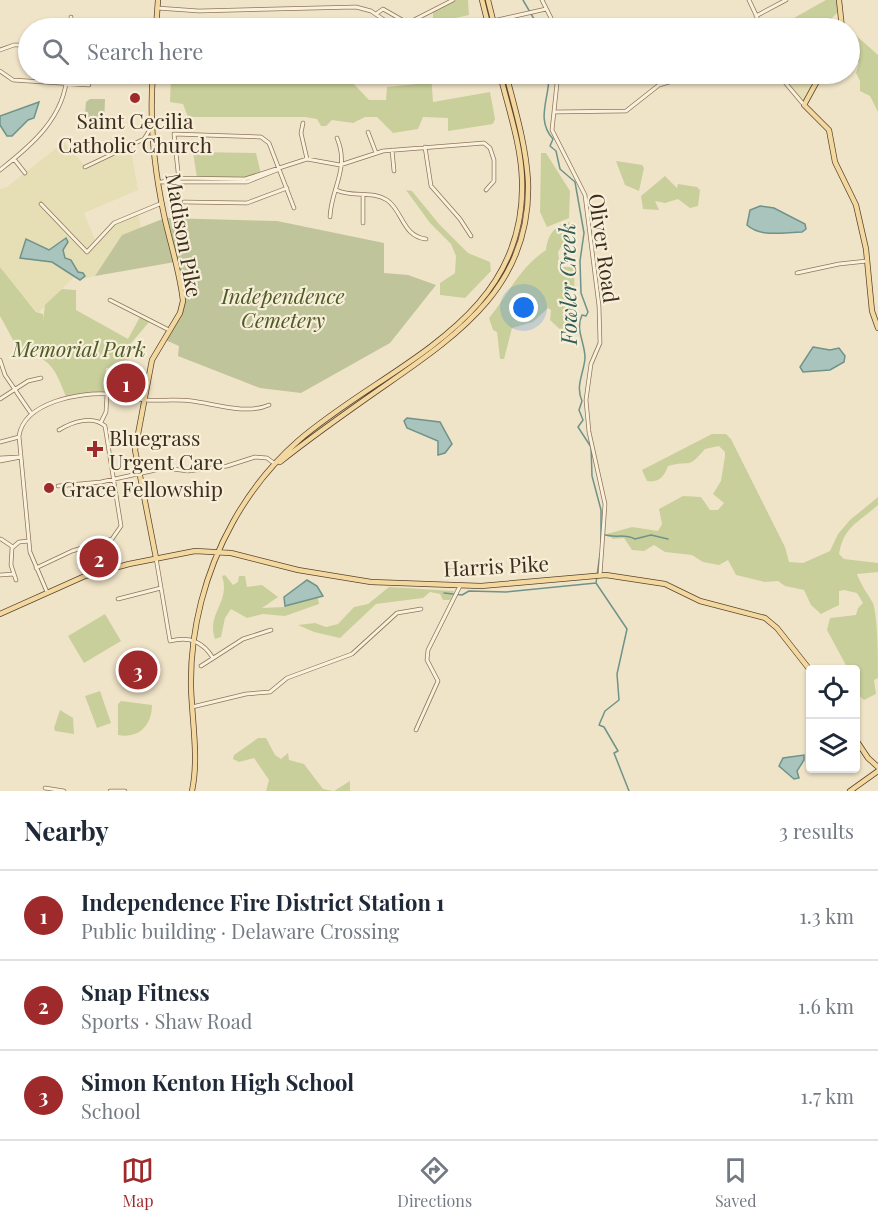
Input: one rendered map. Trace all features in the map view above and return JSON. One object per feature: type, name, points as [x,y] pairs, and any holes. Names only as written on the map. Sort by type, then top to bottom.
[{"type":"main road","points":[[156,18],[158,0]]},
{"type":"main road","points":[[482,0],[488,18]]},
{"type":"main road","points":[[488,0],[490,18]]},
{"type":"main road","points":[[839,0],[841,18]]},
{"type":"main road","name":"Madison Pike","points":[[153,84],[151,128],[162,203],[183,297],[180,313],[152,360],[135,450],[156,558]]},
{"type":"main road","points":[[192,791],[194,766],[193,641],[205,590],[219,551],[245,503],[286,452],[310,431],[455,328],[481,303],[498,277],[517,233],[522,180],[502,84]]},
{"type":"main road","points":[[276,465],[317,432],[458,334],[501,283],[519,246],[528,199],[526,160],[508,84]]},
{"type":"main road","points":[[816,84],[804,105],[826,124],[831,133],[835,162],[856,205],[867,261],[871,305],[878,328]]},
{"type":"main road","name":"Harris Pike","points":[[0,614],[86,576],[185,552],[219,551],[298,570],[360,580],[460,586],[510,585],[600,574],[665,584],[702,602],[765,618],[777,628],[806,665]]},
{"type":"main road","points":[[850,791],[878,769],[860,747]]},
{"type":"street","points":[[419,18],[453,0]]},
{"type":"street","points":[[542,0],[551,18]]},
{"type":"street","points":[[748,0],[756,16],[786,0]]},
{"type":"street","points":[[157,8],[199,11],[356,7],[382,18]]},
{"type":"street","points":[[376,14],[382,9],[398,18]]},
{"type":"street","points":[[510,18],[546,9]]},
{"type":"street","points":[[0,50],[18,45]]},
{"type":"street","points":[[0,71],[13,80],[18,80]]},
{"type":"street","points":[[0,170],[38,139],[61,105],[67,84],[89,85]]},
{"type":"street","name":"Oliver Road","points":[[557,84],[554,136],[577,176],[586,201],[599,306],[600,343],[590,367],[586,405],[589,432],[604,504],[600,574]]},
{"type":"street","points":[[554,112],[626,111],[659,86],[665,84]]},
{"type":"street","points":[[786,84],[804,105]]},
{"type":"street","points":[[303,123],[301,133],[307,159]]},
{"type":"street","points":[[86,167],[144,139],[151,128]]},
{"type":"street","points":[[368,132],[376,153]]},
{"type":"street","points":[[179,179],[174,135],[261,137],[269,143],[294,208]]},
{"type":"street","points":[[330,217],[331,201],[341,178],[341,147],[337,138]]},
{"type":"street","points":[[160,182],[179,179],[247,182],[307,159],[340,165],[392,150],[488,145],[494,160],[494,178],[486,189]]},
{"type":"street","points":[[425,147],[431,186],[471,236]]},
{"type":"street","points":[[392,150],[394,171]]},
{"type":"street","points":[[14,159],[25,173]]},
{"type":"street","points":[[184,202],[247,203],[286,188]]},
{"type":"street","points":[[336,190],[348,195],[378,196],[389,201],[408,230],[426,239]]},
{"type":"street","points":[[363,195],[363,223]]},
{"type":"street","points":[[41,204],[87,252],[114,223],[162,203]]},
{"type":"street","points":[[797,273],[867,261]]},
{"type":"street","points":[[110,300],[169,330]]},
{"type":"street","points":[[0,360],[5,375],[31,412]]},
{"type":"street","points":[[0,399],[16,391],[30,380],[41,378]]},
{"type":"street","points":[[101,422],[106,412],[107,394]]},
{"type":"street","points":[[47,594],[36,568],[29,541],[19,437],[23,423],[31,412],[78,396],[107,394],[145,400],[189,400],[255,410],[269,405]]},
{"type":"street","points":[[59,430],[82,421],[101,422]]},
{"type":"street","points":[[36,568],[72,551],[118,534],[122,524],[112,480],[108,432],[101,422]]},
{"type":"street","points":[[0,442],[19,437]]},
{"type":"street","points":[[0,459],[21,457]]},
{"type":"street","points":[[58,486],[112,480],[170,467],[195,471],[227,466],[255,457],[267,458],[276,465]]},
{"type":"street","points":[[1,539],[13,547]]},
{"type":"street","points":[[16,580],[11,565],[13,547],[19,542],[29,541]]},
{"type":"street","name":"Madison Pike","points":[[156,558],[170,641],[193,641]]},
{"type":"street","points":[[0,575],[14,574]]},
{"type":"street","points":[[416,730],[438,681],[427,660],[428,650],[460,586]]},
{"type":"street","points":[[118,599],[161,588]]},
{"type":"street","points":[[192,707],[246,694],[270,692],[287,678],[352,654],[397,613],[421,609]]},
{"type":"street","points":[[201,666],[243,639],[271,630]]},
{"type":"street","points":[[193,641],[204,644],[213,658]]},
{"type":"street","points":[[45,788],[64,791]]},
{"type":"street","points":[[110,791],[125,791]]},
{"type":"shaded area","points":[[786,84],[816,84],[804,105]]},
{"type":"shaded area","points":[[64,142],[86,167],[130,145],[138,190],[84,213],[96,242],[110,226],[138,213],[141,228],[122,235],[95,276],[83,279],[77,274],[38,313],[0,267],[0,189],[7,187]]},
{"type":"green space","points":[[456,0],[468,0],[469,15],[456,18],[433,18],[433,11]]},
{"type":"green space","points":[[826,0],[839,0],[838,12],[832,18],[794,18]]},
{"type":"green space","points":[[860,39],[878,55],[878,112],[870,96],[860,91]]},
{"type":"green space","points":[[171,84],[354,84],[369,100],[386,100],[387,87],[432,84],[433,102],[490,92],[495,119],[493,124],[448,131],[448,118],[423,117],[418,129],[393,133],[377,117],[365,117],[353,123],[332,120],[326,126],[321,126],[317,119],[305,117],[188,117],[183,104],[170,102]]},
{"type":"green space","points":[[90,99],[105,99],[104,125],[93,129],[84,125],[86,102]]},
{"type":"green space","points":[[193,152],[256,153],[261,174],[244,181],[185,180],[197,178]]},
{"type":"green space","points":[[541,153],[546,153],[570,191],[569,218],[547,227],[540,212]]},
{"type":"green space","points":[[616,161],[642,165],[644,168],[639,191],[625,185]]},
{"type":"green space","points":[[665,176],[677,188],[678,184],[697,187],[700,190],[698,206],[690,208],[678,199],[665,203],[655,201],[659,210],[643,209],[641,196]]},
{"type":"green space","points":[[406,190],[412,191],[439,224],[468,253],[490,262],[491,271],[465,298],[440,295],[440,283],[455,273],[456,256],[451,244],[430,223]]},
{"type":"green space","name":"Independence Cemetery","points":[[165,218],[277,221],[384,243],[384,273],[408,275],[436,285],[390,343],[301,393],[260,388],[178,356],[179,346],[163,339],[182,307],[175,262],[95,276],[122,235]]},
{"type":"green space","points":[[570,222],[572,230],[558,252],[560,267],[574,267],[575,310],[572,334],[565,334],[550,320],[551,310],[548,308],[533,322],[512,328],[504,359],[500,359],[497,332],[493,330],[489,318],[521,273],[546,250],[548,239],[553,231]]},
{"type":"green space","name":"Memorial Park","points":[[0,267],[36,312],[43,314],[43,320],[45,305],[62,289],[76,290],[76,310],[128,339],[141,315],[150,321],[127,348],[129,358],[127,370],[106,368],[104,394],[67,399],[51,366],[39,357],[18,349],[0,316]]},
{"type":"green space","points":[[712,434],[726,434],[731,439],[785,547],[789,562],[803,563],[830,551],[838,534],[850,520],[878,497],[878,505],[848,531],[839,554],[844,559],[878,563],[878,572],[857,574],[875,610],[878,660],[878,678],[874,680],[876,694],[864,700],[860,696],[860,665],[846,665],[827,630],[830,618],[856,615],[863,603],[857,593],[839,591],[839,605],[821,614],[811,605],[804,590],[785,586],[778,581],[765,582],[736,575],[728,560],[719,565],[703,562],[692,555],[665,552],[654,545],[644,551],[632,550],[624,538],[613,539],[607,534],[632,527],[658,531],[662,524],[659,509],[683,496],[701,497],[710,510],[718,510],[724,503],[713,494],[721,481],[725,456],[725,452],[719,446],[705,449],[691,462],[668,466],[663,476],[655,481],[647,481],[642,470]]},
{"type":"green space","points":[[225,575],[233,585],[238,582],[239,576],[245,576],[247,587],[262,585],[278,597],[262,608],[284,607],[304,599],[318,598],[319,604],[285,616],[263,614],[247,618],[231,609],[225,618],[221,637],[215,639],[214,622],[223,594],[222,576]]},
{"type":"green space","points":[[389,587],[454,591],[450,600],[443,600],[440,594],[430,592],[423,598],[376,604],[340,638],[314,632],[298,625],[315,623],[326,627],[338,624],[354,607],[368,604]]},
{"type":"green space","points":[[105,614],[121,641],[84,663],[68,636]]},
{"type":"green space","points":[[100,691],[111,723],[97,728],[85,696]]},
{"type":"green space","points":[[121,701],[152,705],[150,719],[138,733],[118,735],[118,704]]},
{"type":"green space","points":[[60,710],[73,718],[74,734],[55,731]]},
{"type":"green space","points":[[258,738],[266,738],[275,755],[281,759],[288,753],[289,760],[304,764],[323,789],[334,791],[266,791],[269,780],[254,758],[239,762],[233,759],[234,755]]},
{"type":"green space","points":[[350,781],[350,791],[334,791]]},
{"type":"water","points":[[39,102],[34,118],[28,120],[12,136],[7,136],[0,125],[0,116]]},
{"type":"water","points":[[760,206],[774,208],[805,224],[806,229],[802,232],[766,233],[753,229],[747,225],[750,210]]},
{"type":"water","points":[[66,238],[68,242],[63,250],[65,258],[71,260],[78,272],[83,273],[85,276],[80,280],[52,262],[20,258],[26,239],[49,250]]},
{"type":"water","points":[[813,347],[830,350],[839,348],[845,356],[844,362],[830,370],[803,372],[800,367]]},
{"type":"water","points":[[407,418],[440,422],[452,444],[445,453],[438,455],[438,441],[407,428],[404,421]]},
{"type":"water","points":[[307,580],[317,586],[323,596],[285,606],[284,597]]},
{"type":"water","points":[[804,755],[804,760],[797,771],[799,778],[794,779],[779,766],[783,758]]},
{"type":"waterway","name":"Fowler Creek","points":[[523,0],[533,18]]},
{"type":"waterway","name":"Fowler Creek","points":[[549,84],[544,116],[545,124],[553,139],[550,146],[556,151],[560,169],[575,182],[584,233],[580,261],[581,293],[588,312],[586,316],[582,315],[580,320],[585,358],[579,390],[582,401],[579,410],[583,420],[578,427],[591,447],[592,476],[601,510],[601,543]]},
{"type":"waterway","points":[[603,534],[635,539],[651,535],[668,539]]},
{"type":"waterway","name":"Fowler Creek","points":[[600,554],[596,583],[627,629],[617,674],[619,700],[605,711],[599,725],[604,727],[618,751],[614,753],[629,791]]},
{"type":"waterway","points":[[444,593],[462,595],[469,591],[506,592],[596,583]]},
{"type":"place","name":"Saint Cecilia Catholic Church","points":[[135,98]]},
{"type":"place","name":"Independence Fire District Station 1","points":[[126,383]]},
{"type":"place","name":"Bluegrass Urgent Care","points":[[95,449]]},
{"type":"place","name":"Grace Fellowship","points":[[49,488]]},
{"type":"place","name":"Snap Fitness","points":[[99,558]]},
{"type":"place","name":"Simon Kenton High School","points":[[138,670]]}]
